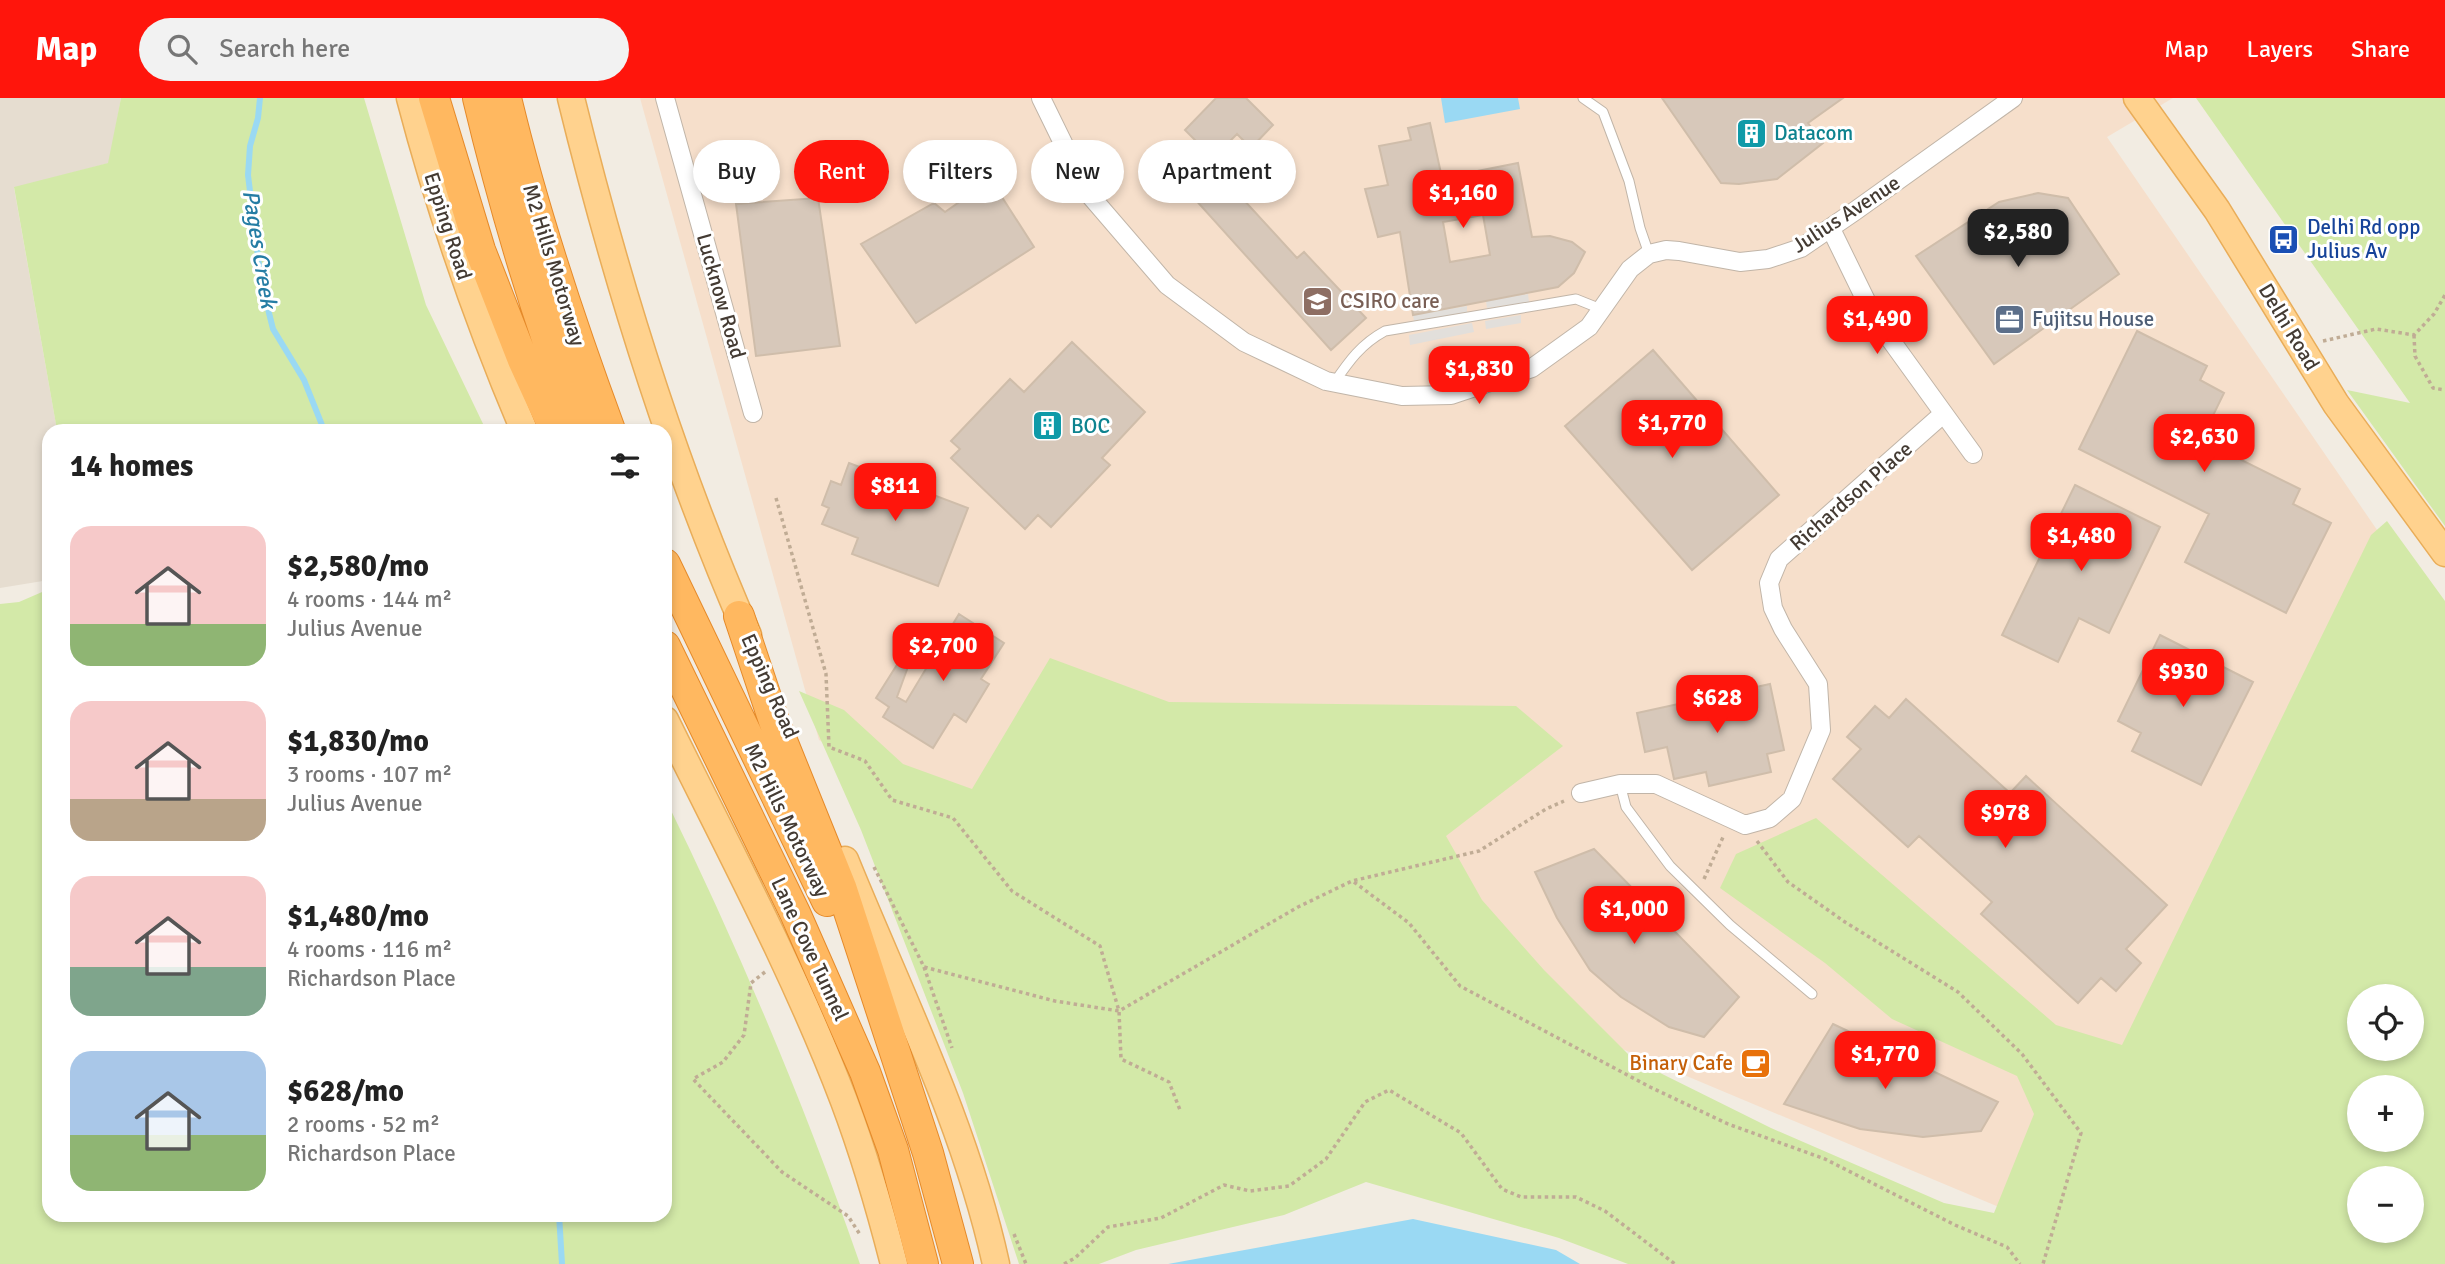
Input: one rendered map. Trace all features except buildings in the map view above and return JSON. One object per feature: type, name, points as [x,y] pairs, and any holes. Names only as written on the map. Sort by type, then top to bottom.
[{"type":"highway","points":[[434,98],[480,250],[523,360],[552,424]]},
{"type":"highway","name":"M2 Hills Motorway","points":[[478,98],[511,226],[538,313],[578,424]]},
{"type":"highway","name":"M2 Hills Motorway","points":[[506,98],[581,353],[608,424]]},
{"type":"highway","name":"M2 Hills Motorway","points":[[672,579],[826,900],[904,1078]]},
{"type":"highway","points":[[739,615],[774,721],[841,887],[904,1078],[944,1208],[958,1264]]},
{"type":"highway","name":"Lane Cove Tunnel","points":[[672,660],[795,913],[865,1072],[893,1150],[923,1264]]},
{"type":"main road","name":"Epping Road","points":[[410,98],[461,268],[489,348],[521,424]]},
{"type":"main road","name":"Epping Road","points":[[571,98],[599,212],[666,424]]},
{"type":"main road","name":"Delhi Road","points":[[2137,98],[2217,210],[2356,433],[2445,554]]},
{"type":"main road","name":"Epping Road","points":[[672,444],[739,615],[944,1094],[975,1186],[995,1259]]},
{"type":"main road","points":[[672,734],[791,977],[823,1051],[864,1159],[894,1264]]},
{"type":"street","name":"Lucknow Road","points":[[665,98],[753,412]]},
{"type":"street","points":[[1041,98],[1087,192],[1167,285],[1244,342],[1326,381],[1402,396],[1451,395],[1532,368],[1589,327],[1630,269],[1649,254]]},
{"type":"street","name":"Julius Avenue","points":[[1649,254],[1666,250],[1740,262],[1756,261],[1801,248],[2013,98]]},
{"type":"street","points":[[1831,229],[1874,317],[1973,454]]},
{"type":"street","name":"Richardson Place","points":[[1745,825],[1770,818],[1792,799],[1821,730],[1818,684],[1773,608],[1769,583],[1779,559],[1943,415]]},
{"type":"street","points":[[1581,793],[1620,784],[1656,784],[1745,825]]},
{"type":"lane","points":[[1583,98],[1603,112],[1629,181],[1649,254]]},
{"type":"lane","points":[[1334,383],[1352,356],[1368,340],[1385,331],[1576,299],[1601,309]]},
{"type":"lane","points":[[1620,784],[1626,807],[1670,866],[1730,925],[1812,993]]},
{"type":"path","points":[[2445,295],[2434,314],[2414,335],[2415,356],[2433,388],[2445,390]]},
{"type":"path","points":[[2302,349],[2327,339],[2376,329],[2414,335]]},
{"type":"path","points":[[776,498],[826,674],[829,747],[865,761],[892,800],[953,818],[1012,891],[1100,947],[1119,1011],[1121,1059],[1169,1082],[1180,1110]]},
{"type":"path","points":[[868,862],[877,871],[924,967],[1055,1002],[1119,1011],[1298,907],[1352,881],[1479,851],[1546,809],[1581,793]]},
{"type":"path","points":[[1745,825],[1787,882],[1845,922],[1958,992],[2022,1054],[2081,1133],[2043,1264]]},
{"type":"path","points":[[1695,891],[1703,881],[1725,833]]},
{"type":"path","points":[[1352,881],[1409,923],[1460,986],[1650,1087],[1728,1124],[1825,1159],[1944,1220],[2007,1247],[2020,1264]]},
{"type":"path","points":[[761,962],[767,971],[751,983],[744,1035],[723,1062],[693,1079],[782,1172],[848,1216],[867,1245]]},
{"type":"path","points":[[1064,1264],[1075,1258],[1108,1227],[1161,1218],[1224,1185],[1250,1191],[1289,1186],[1326,1159],[1365,1102],[1389,1090],[1461,1133],[1502,1189],[1521,1197],[1576,1197],[1605,1211],[1675,1264]]},
{"type":"path","points":[[1015,1236],[1026,1264]]},
{"type":"shaded area","points":[[0,98],[121,98],[109,163],[14,188],[56,424],[42,424],[42,581],[0,588]]},
{"type":"shaded area","points":[[640,98],[2173,98],[2107,137],[2408,575],[2094,1247],[1415,962],[1141,930],[819,740]]},
{"type":"shaded area","points":[[1528,294],[1529,302],[1487,308],[1486,301]]},
{"type":"shaded area","points":[[1467,306],[1467,312],[1414,321],[1413,315]]},
{"type":"shaded area","points":[[1521,315],[1521,323],[1486,329],[1485,321]]},
{"type":"shaded area","points":[[1472,323],[1474,332],[1410,345],[1409,335]]},
{"type":"green space","points":[[121,98],[364,98],[426,305],[483,424],[56,424],[14,187],[108,163]]},
{"type":"green space","points":[[2196,98],[2445,98],[2445,526],[2347,390],[2410,403]]},
{"type":"green space","points":[[2387,521],[2445,601],[2445,1264],[1628,1264],[1559,1238],[1366,1182],[1284,1215],[1136,1250],[1099,1264],[1019,1264],[963,1093],[861,830],[799,691],[844,710],[903,764],[972,789],[1050,658],[1169,702],[1516,706],[1563,746],[1446,836],[1482,900],[1544,970],[1634,1060],[1771,1128],[1944,1203],[1994,1213],[2034,1114],[2017,1076],[1892,1019],[1825,963],[1720,888],[1736,854],[1816,818],[2056,1025],[2122,1045],[2371,535]]},
{"type":"green space","points":[[42,592],[42,1222],[672,1222],[672,813],[770,1028],[817,1145],[860,1264],[0,1264],[0,604],[19,602]]},
{"type":"water","points":[[1441,98],[1518,98],[1520,109],[1445,123]]},
{"type":"water","points":[[1413,1219],[1556,1250],[1580,1264],[1168,1264]]},
{"type":"waterway","name":"Pages Creek","points":[[260,98],[258,118],[250,146],[248,175],[261,281],[273,329],[304,380],[322,424]]},
{"type":"waterway","name":"Pages Creek","points":[[559,1222],[562,1264]]},
{"type":"place","name":"Datacom","points":[[1751,133]]},
{"type":"place","name":"Delhi Rd opp Julius Av","points":[[2284,239]]},
{"type":"place","name":"CSIRO care","points":[[1317,301]]},
{"type":"place","name":"Fujitsu House","points":[[2009,319]]},
{"type":"place","name":"BOC","points":[[1048,426]]},
{"type":"place","name":"Binary Cafe","points":[[1756,1063]]}]
